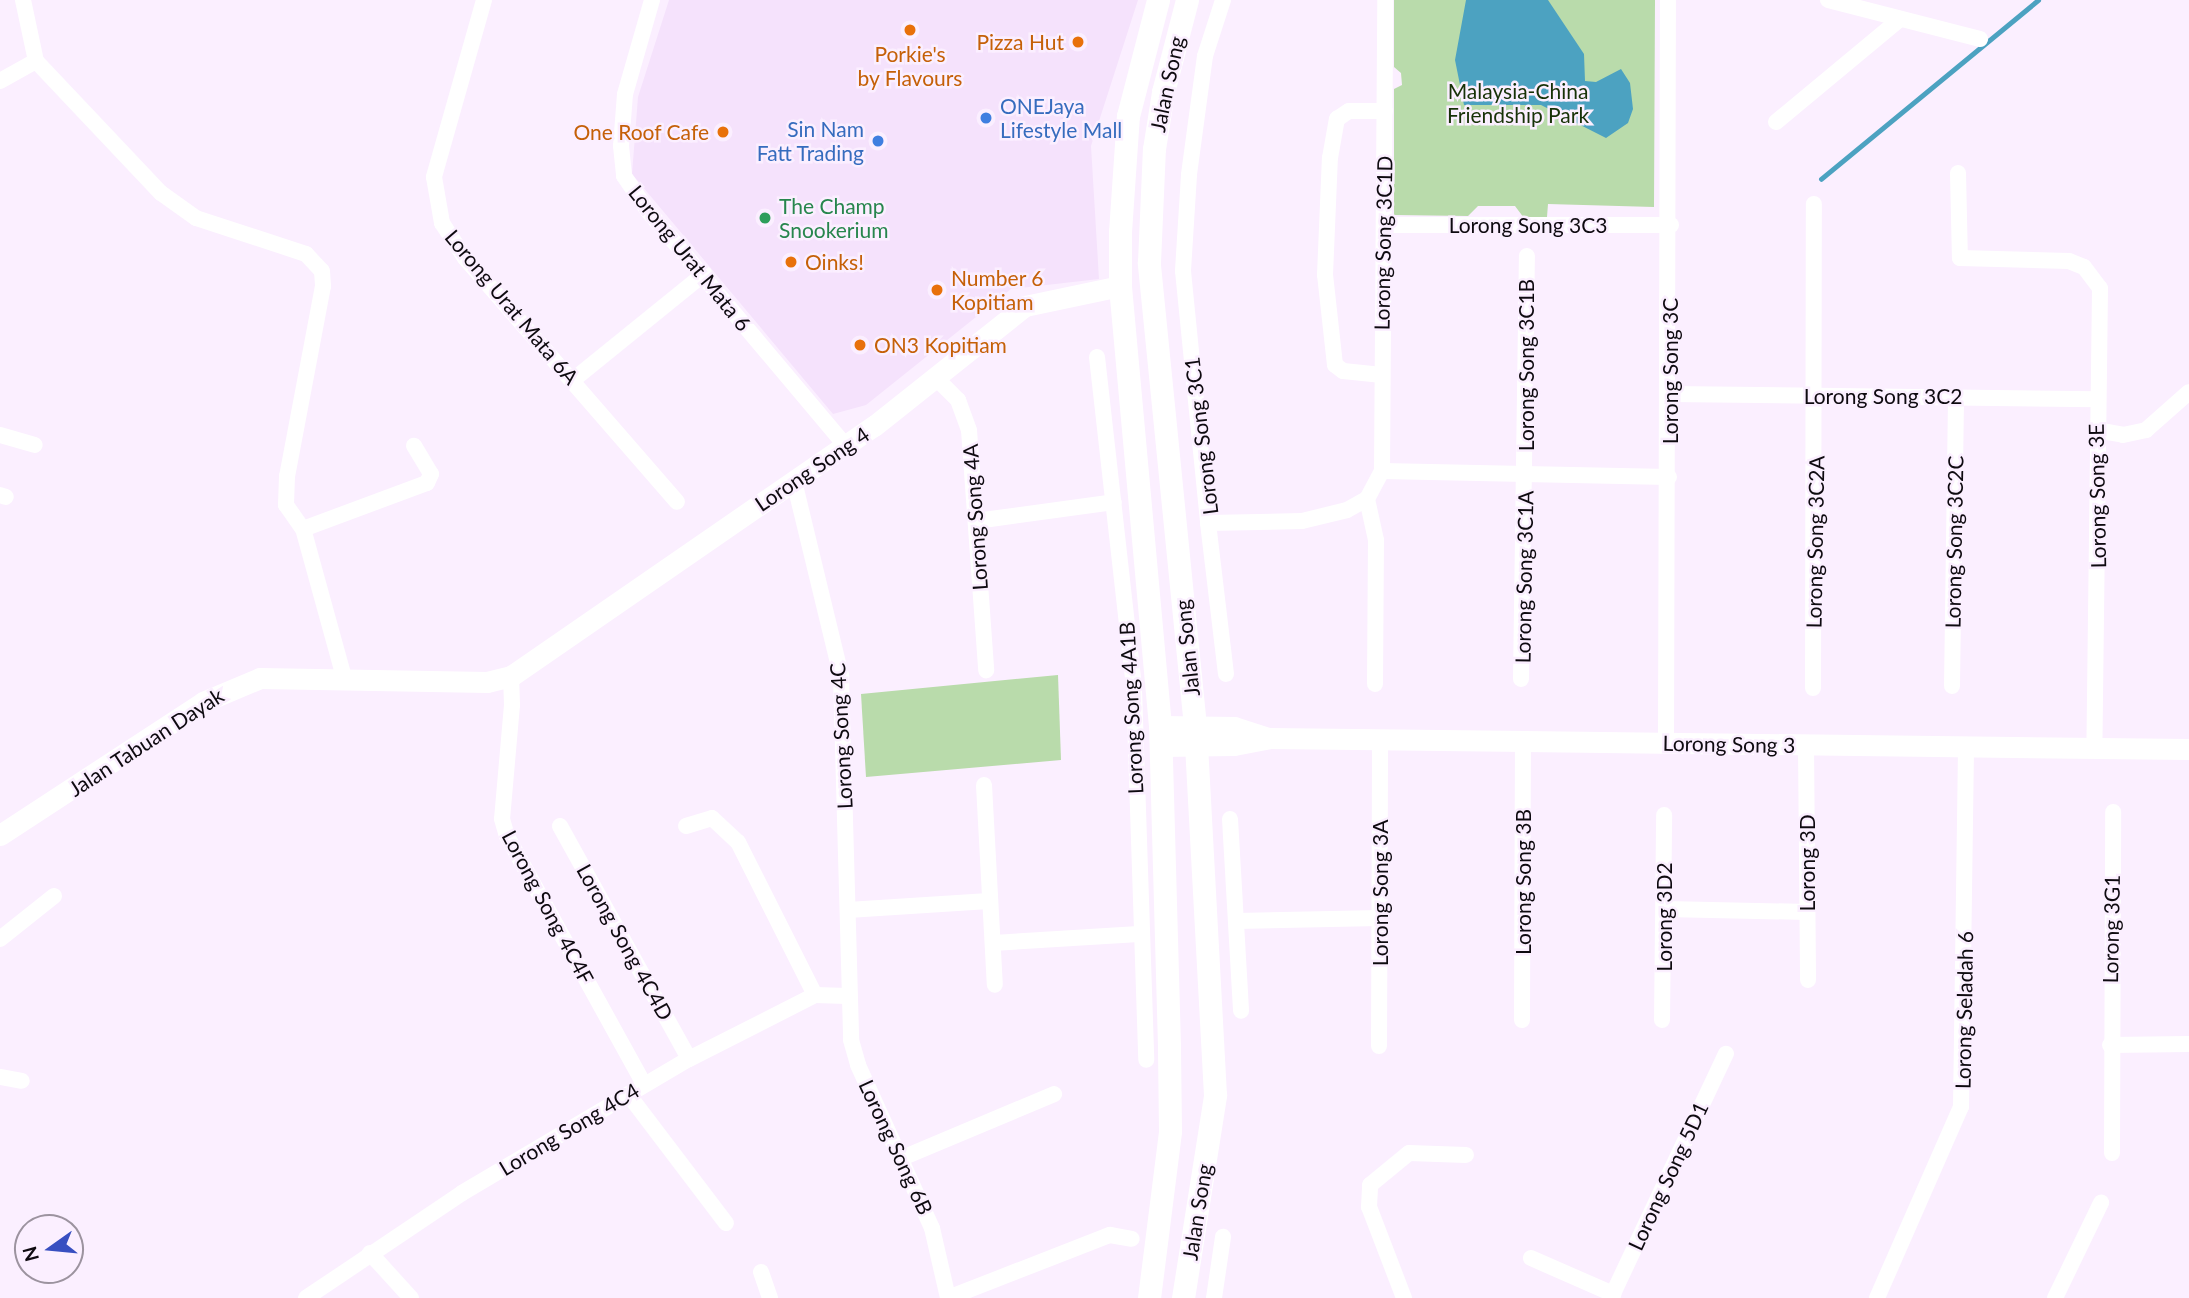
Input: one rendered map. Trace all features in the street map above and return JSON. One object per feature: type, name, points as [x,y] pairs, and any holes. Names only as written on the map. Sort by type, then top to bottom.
[{"type":"main road","name":"Jalan Song","points":[[1149,1298],[1170,1131],[1160,736],[1120,286],[1128,116],[1158,0]]},
{"type":"main road","name":"Jalan Song","points":[[1183,1298],[1215,1096],[1196,736],[1149,262],[1154,149],[1163,92],[1187,0]]},
{"type":"street","points":[[23,0],[36,61],[169,198],[196,218],[306,254],[321,271],[323,286],[287,477],[286,505],[303,529],[345,681]]},
{"type":"street","name":"Lorong Urat Mata 6A","points":[[484,0],[438,156],[434,177],[437,208],[450,239],[677,502]]},
{"type":"street","name":"Lorong Urat Mata 6","points":[[652,0],[625,94],[621,165],[636,195],[845,445]]},
{"type":"street","name":"Lorong Song 3C1","points":[[1223,0],[1205,56],[1189,176],[1183,271],[1208,523],[1302,521],[1347,510],[1367,499]]},
{"type":"street","name":"Lorong Song 3C1D","points":[[1382,471],[1385,0]]},
{"type":"street","name":"Lorong Song 3C","points":[[1666,742],[1671,225],[1668,0]]},
{"type":"street","points":[[1828,0],[1980,39]]},
{"type":"street","points":[[1776,122],[1900,19]]},
{"type":"street","points":[[0,80],[36,61]]},
{"type":"street","points":[[1382,375],[1343,371],[1335,365],[1325,275],[1330,158],[1337,119],[1349,111],[1385,110]]},
{"type":"street","name":"Lorong Song 3E","points":[[1958,173],[1960,258],[2069,261],[2084,267],[2100,288],[2096,399],[2094,747]]},
{"type":"street","name":"Lorong Song 3C2A","points":[[1813,688],[1817,396],[1814,204]]},
{"type":"street","name":"Lorong Song 3C3","points":[[1384,225],[1671,225]]},
{"type":"street","name":"Lorong Song 3C1B","points":[[1525,474],[1527,256]]},
{"type":"street","points":[[573,380],[704,274]]},
{"type":"street","name":"Lorong Song 4","points":[[511,676],[845,445],[1032,302],[1120,286]]},
{"type":"street","name":"Lorong Song 4A1B","points":[[1097,357],[1133,689],[1139,934],[1146,1060]]},
{"type":"street","name":"Lorong Song 4A","points":[[934,377],[964,411],[976,521],[986,670]]},
{"type":"street","points":[[2096,430],[2123,435],[2147,430],[2189,392]]},
{"type":"street","name":"Lorong Song 3C2","points":[[1670,394],[2096,399]]},
{"type":"street","name":"Lorong Song 3C2C","points":[[1952,686],[1956,397]]},
{"type":"street","points":[[0,435],[35,445]]},
{"type":"street","points":[[303,529],[427,483],[431,474],[414,446]]},
{"type":"street","points":[[1375,684],[1376,540],[1367,499],[1382,471],[1669,477]]},
{"type":"street","name":"Lorong Song 3C1A","points":[[1521,679],[1525,474]]},
{"type":"street","name":"Lorong Song 4C","points":[[793,481],[841,676],[848,911],[847,996]]},
{"type":"street","points":[[976,521],[1114,502]]},
{"type":"street","points":[[1208,523],[1226,674]]},
{"type":"street","name":"Jalan Tabuan Dayak","points":[[0,835],[231,687],[260,678],[487,682],[511,676]]},
{"type":"street","name":"Lorong Song 4C4F","points":[[511,676],[502,819],[507,836],[644,1084]]},
{"type":"street","name":"Lorong Song 3","points":[[1160,736],[1523,743],[1666,742],[2189,749]]},
{"type":"street","name":"Lorong Song 3A","points":[[1379,1046],[1380,740]]},
{"type":"street","name":"Lorong Song 3B","points":[[1522,1020],[1523,743]]},
{"type":"street","name":"Lorong 3D","points":[[1806,745],[1808,980]]},
{"type":"street","name":"Lorong Seladah 6","points":[[1877,1298],[1961,1107],[1966,746]]},
{"type":"street","points":[[984,785],[995,985]]},
{"type":"street","name":"Lorong 3G1","points":[[2112,1153],[2110,1045],[2113,812]]},
{"type":"street","name":"Lorong 3D2","points":[[1662,1020],[1664,815]]},
{"type":"street","points":[[686,826],[712,818],[738,842],[815,995]]},
{"type":"street","points":[[1230,819],[1241,1010]]},
{"type":"street","name":"Lorong Song 4C4D","points":[[560,825],[689,1059]]},
{"type":"street","points":[[0,939],[54,896]]},
{"type":"street","points":[[848,911],[989,901]]},
{"type":"street","points":[[1665,909],[1807,912]]},
{"type":"street","points":[[1236,921],[1380,918]]},
{"type":"street","points":[[993,943],[1139,934]]},
{"type":"street","name":"Lorong Song 4C4","points":[[306,1298],[462,1193],[644,1084],[815,995],[847,996]]},
{"type":"street","name":"Lorong Song 6B","points":[[847,996],[858,1065],[932,1228],[948,1298]]},
{"type":"street","points":[[2110,1045],[2189,1044]]},
{"type":"street","name":"Lorong Song 5D1","points":[[1612,1296],[1726,1054]]},
{"type":"street","points":[[0,1077],[22,1081]]},
{"type":"street","points":[[628,1094],[726,1223]]},
{"type":"street","points":[[902,1158],[1054,1094]]},
{"type":"street","points":[[1404,1298],[1369,1207],[1370,1185],[1409,1153],[1466,1155]]},
{"type":"street","points":[[2055,1298],[2101,1203]]},
{"type":"street","points":[[948,1298],[1110,1235],[1132,1239]]},
{"type":"street","points":[[1214,1298],[1223,1237]]},
{"type":"street","points":[[370,1254],[411,1298]]},
{"type":"street","points":[[1531,1258],[1612,1296]]},
{"type":"street","points":[[761,1272],[770,1298]]},
{"type":"shaded area","points":[[669,0],[1138,0],[1091,146],[1099,279],[1011,289],[866,405],[833,414],[632,174],[638,97]]},
{"type":"green space","name":"Malaysia-China Friendship Park","points":[[1394,0],[1655,0],[1654,207],[1548,204],[1547,217],[1524,218],[1515,206],[1478,206],[1468,216],[1394,215],[1394,89],[1402,85],[1401,73],[1394,67]]},
{"type":"green space","points":[[1058,675],[1061,760],[866,777],[861,694]]},
{"type":"water","points":[[1466,0],[1548,0],[1584,54],[1585,81],[1596,82],[1621,69],[1630,83],[1633,109],[1628,123],[1606,138],[1541,105],[1464,105],[1455,60]]},
{"type":"waterway","points":[[1821,179],[2038,0]]},
{"type":"place","name":"Porkie's by Flavours","points":[[910,30]]},
{"type":"place","name":"Pizza Hut","points":[[1078,42]]},
{"type":"place","name":"ONEJaya Lifestyle Mall","points":[[986,118]]},
{"type":"place","name":"One Roof Cafe","points":[[723,132]]},
{"type":"place","name":"Sin Nam Fatt Trading","points":[[878,141]]},
{"type":"place","name":"The Champ Snookerium","points":[[765,218]]},
{"type":"place","name":"Oinks!","points":[[791,262]]},
{"type":"place","name":"Number 6 Kopitiam","points":[[937,290]]},
{"type":"place","name":"ON3 Kopitiam","points":[[860,345]]}]
